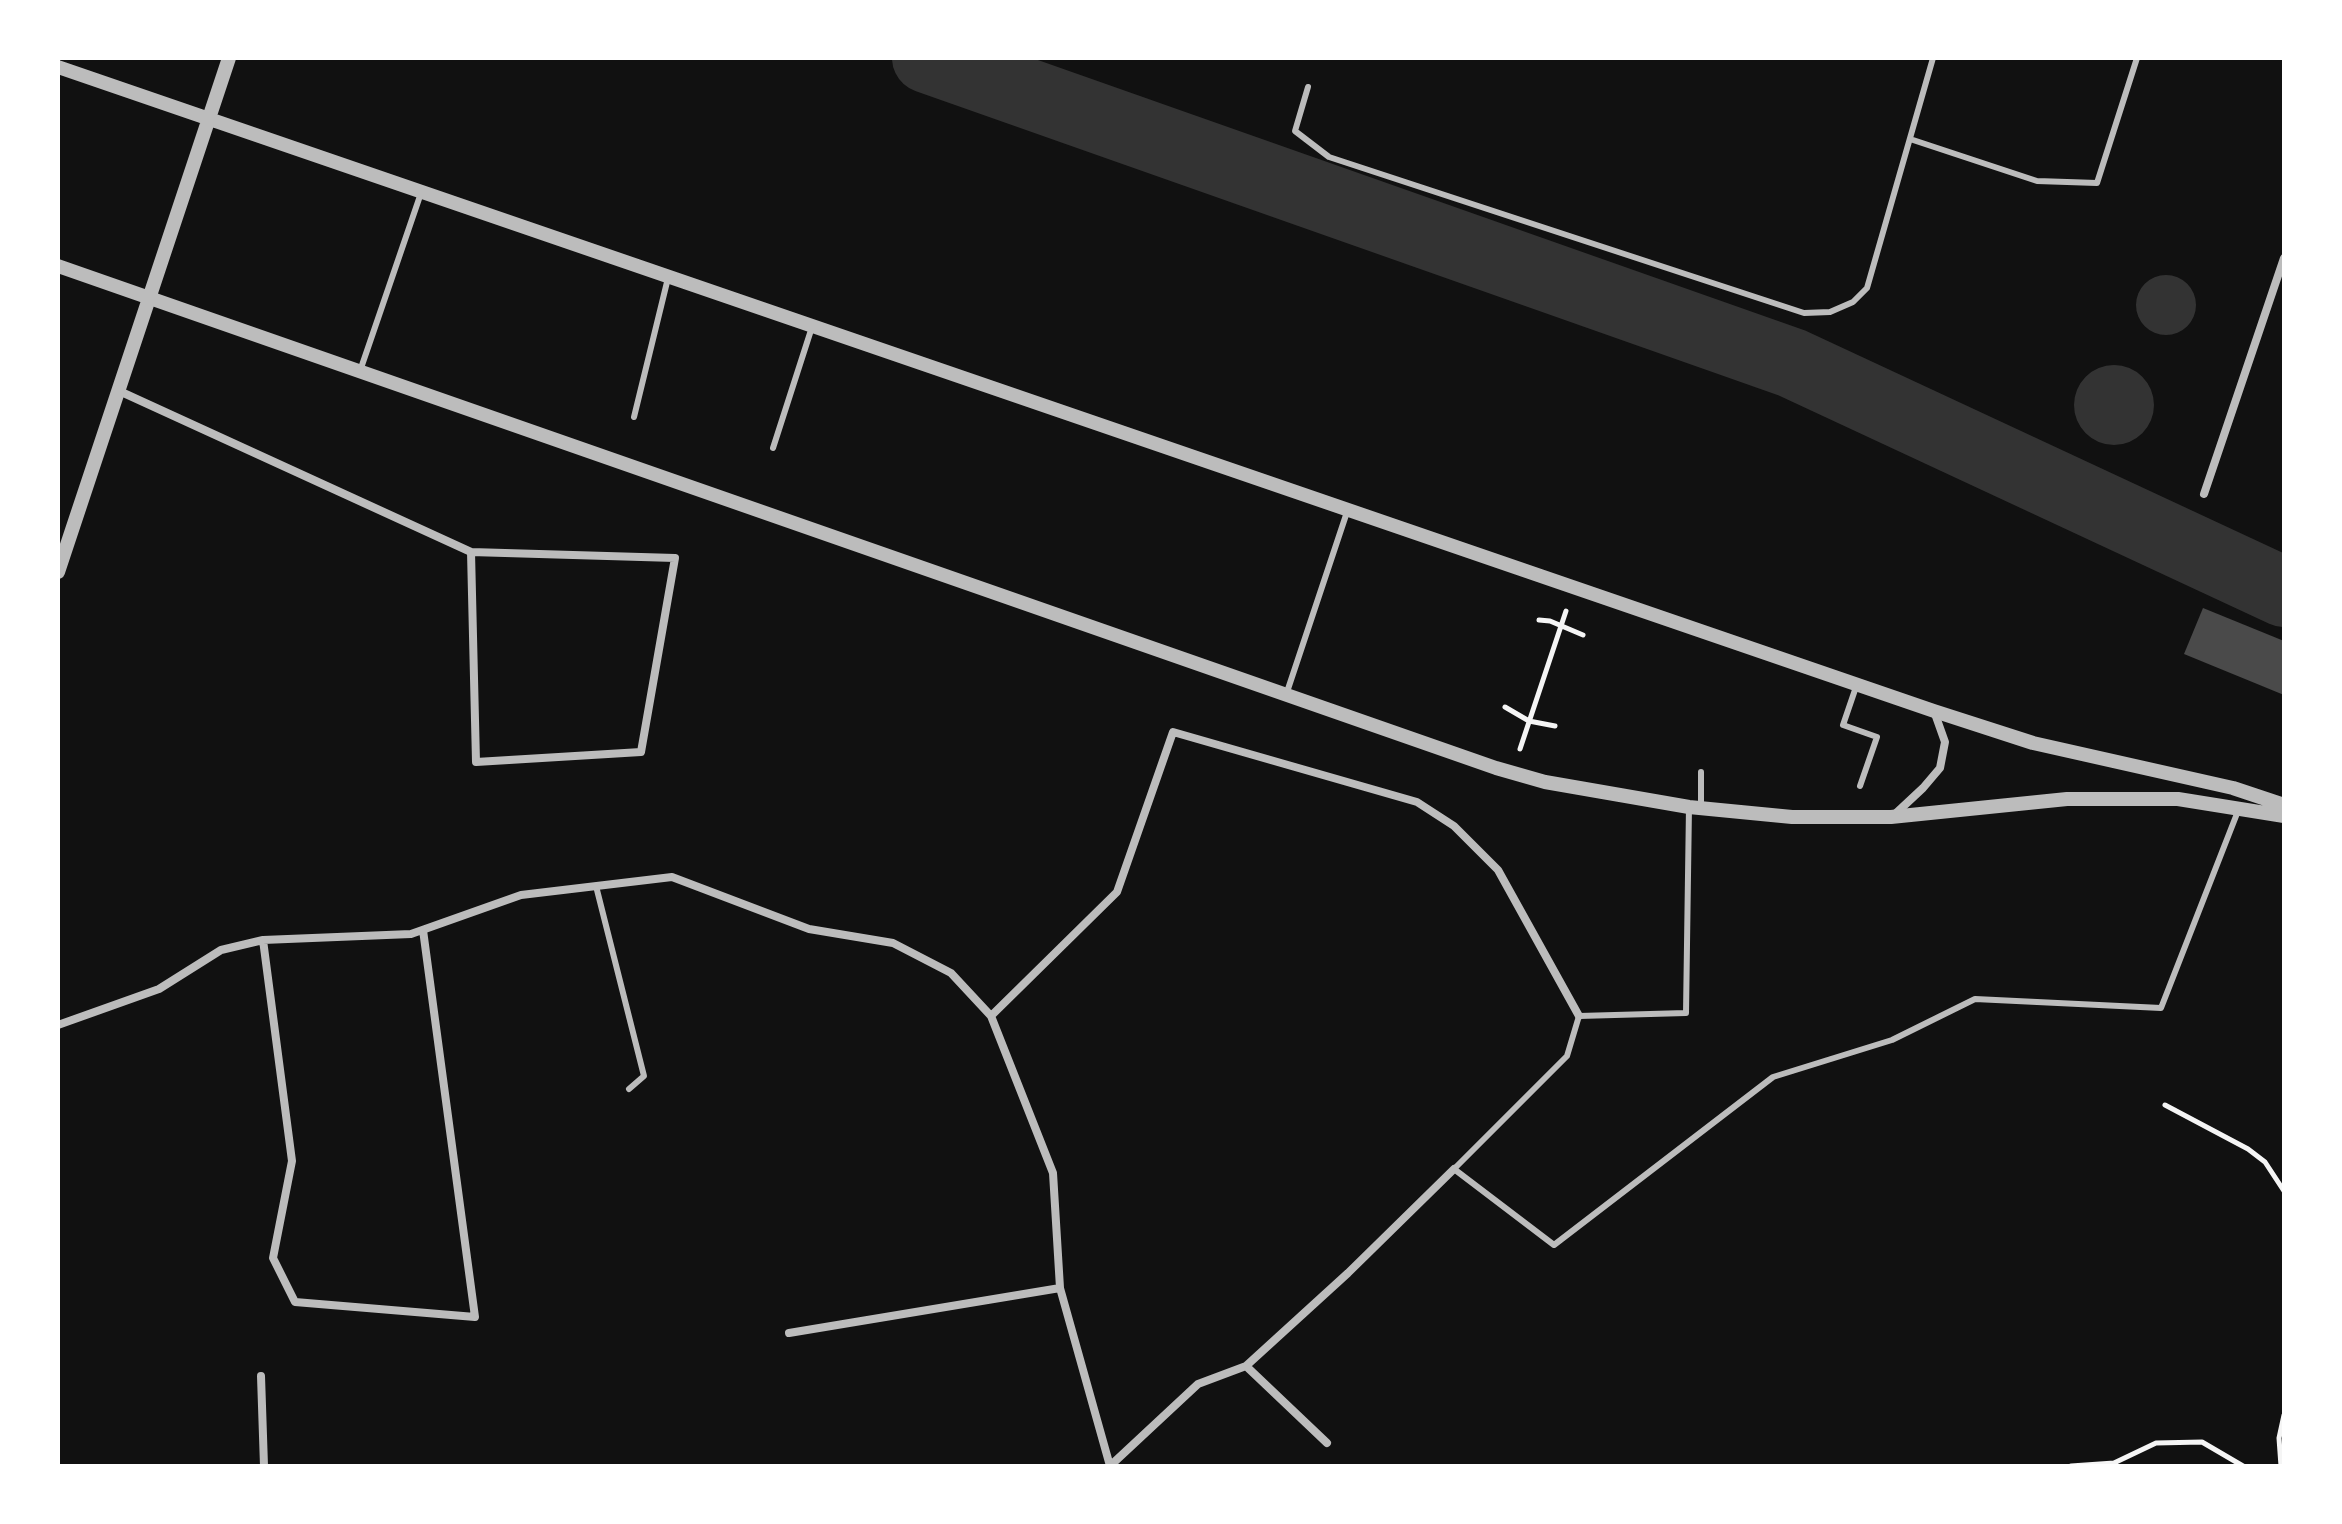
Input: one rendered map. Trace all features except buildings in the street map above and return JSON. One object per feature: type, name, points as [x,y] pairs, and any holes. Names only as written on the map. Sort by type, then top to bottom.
[{"type":"street","points":[[58,572],[229,58]]},
{"type":"street","points":[[58,67],[1934,711],[2033,743],[2233,788],[2284,805]]},
{"type":"street","points":[[2204,494],[2284,258]]},
{"type":"street","points":[[58,266],[1511,773],[1579,789],[1695,807],[1792,817],[1891,817],[2067,799],[2178,799],[2284,816]]},
{"type":"street","points":[[117,390],[471,552],[675,558],[641,752],[476,762],[471,552]]},
{"type":"street","points":[[1891,817],[1940,768],[1945,742],[1934,711]]},
{"type":"street","points":[[991,1016],[1117,892],[1173,732],[1417,802],[1454,826],[1498,870],[1579,1016]]},
{"type":"street","points":[[58,1025],[159,989],[221,950],[263,940],[411,934],[521,895],[672,877],[809,929],[893,943],[951,973],[991,1016],[1053,1173],[1060,1288],[1110,1466],[1198,1384],[1246,1366],[1348,1273],[1454,1169]]},
{"type":"street","points":[[263,940],[292,1161],[273,1258],[295,1302],[475,1317],[423,930]]},
{"type":"street","points":[[789,1333],[1060,1288]]},
{"type":"street","points":[[1246,1366],[1327,1443]]},
{"type":"street","points":[[261,1376],[264,1466]]},
{"type":"lane","points":[[1308,87],[1295,131],[1329,157],[1804,313],[1830,312],[1853,302],[1867,288],[1933,58]]},
{"type":"lane","points":[[1910,139],[2037,181],[2097,183],[2137,58]]},
{"type":"lane","points":[[359,372],[421,193]]},
{"type":"lane","points":[[634,417],[668,278]]},
{"type":"lane","points":[[773,448],[812,327]]},
{"type":"lane","points":[[1286,695],[1348,509]]},
{"type":"lane","points":[[1857,684],[1843,725],[1877,737],[1860,786]]},
{"type":"lane","points":[[1701,772],[1695,807],[1686,1013],[1579,1016],[1567,1056],[1454,1169],[1554,1245],[1773,1077],[1892,1040],[1975,999],[2161,1008],[2239,810]]},
{"type":"lane","points":[[596,886],[644,1076],[629,1089]]},
{"type":"path","points":[[1517,758],[1569,602]]},
{"type":"path","points":[[1539,620],[1560,624],[1583,635]]},
{"type":"path","points":[[1505,707],[1529,721],[1555,726]]},
{"type":"path","points":[[2165,1105],[2248,1149],[2265,1162],[2284,1191]]},
{"type":"path","points":[[2281,1466],[2279,1438],[2284,1415]]},
{"type":"path","points":[[2071,1466],[2114,1463],[2156,1443],[2202,1442],[2243,1466]]},
{"type":"shaded area","points":[[2166,275],[2188,283],[2196,305],[2188,327],[2166,335],[2144,327],[2136,305],[2144,283]]},
{"type":"shaded area","points":[[2114,365],[2129,368],[2142,377],[2151,390],[2154,405],[2151,420],[2142,433],[2129,442],[2114,445],[2099,442],[2086,433],[2077,420],[2074,405],[2077,390],[2086,377],[2099,368]]},
{"type":"waterway","points":[[927,58],[1792,363],[2284,592]]}]
